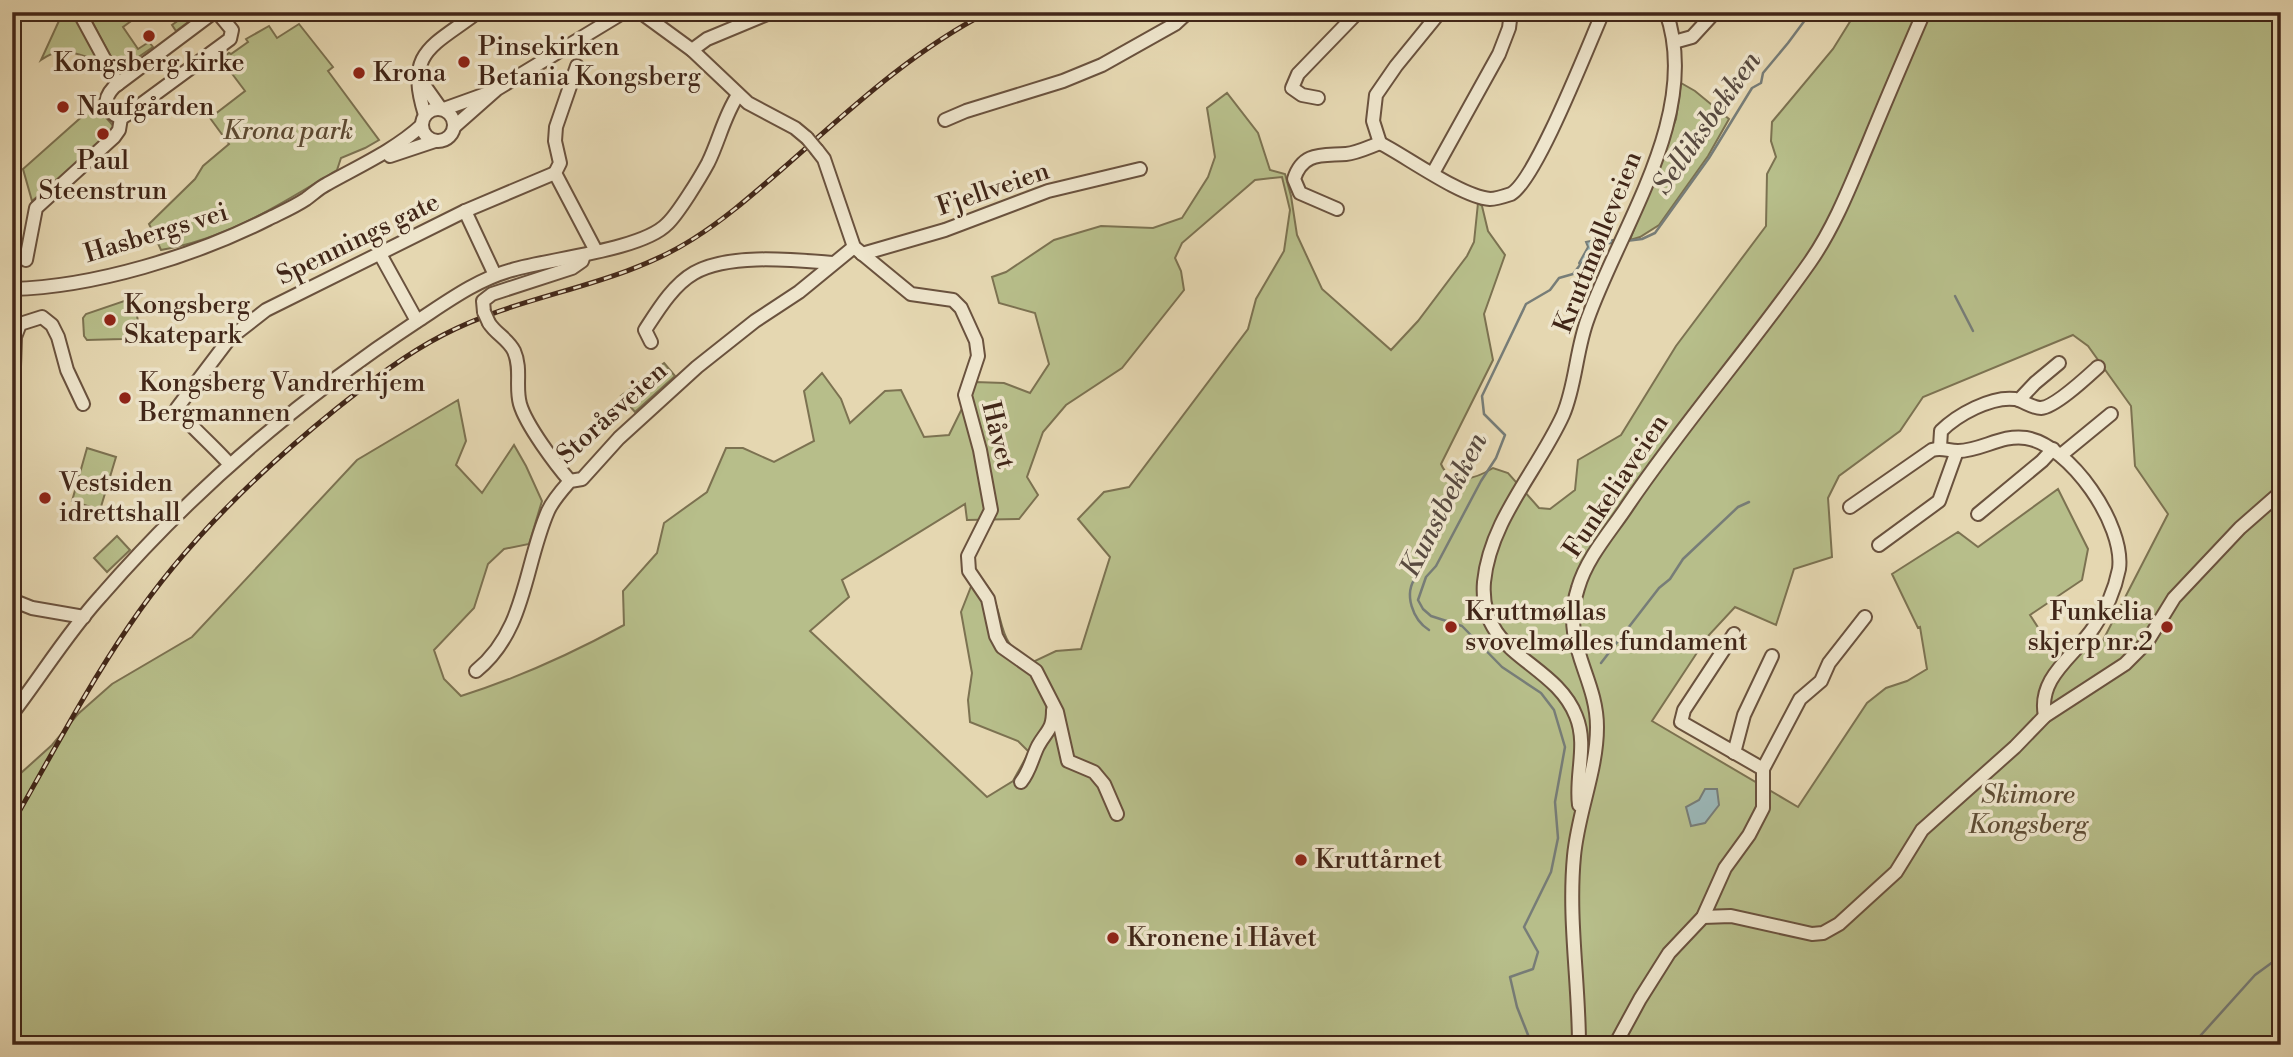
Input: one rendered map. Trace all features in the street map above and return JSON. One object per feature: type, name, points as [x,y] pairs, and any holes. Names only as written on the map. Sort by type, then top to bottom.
[{"type":"street","points":[[79,12],[118,84]]},
{"type":"street","points":[[26,260],[36,208],[114,137],[119,130],[121,118],[230,39],[232,30],[226,20],[216,12],[107,94],[107,108],[121,118]]},
{"type":"street","points":[[435,141],[426,135],[418,94],[419,66],[425,53],[478,12]]},
{"type":"street","name":"Hasbergs vei","points":[[12,289],[110,275],[185,254],[324,193],[397,153],[448,138],[454,127],[497,89],[624,12]]},
{"type":"street","points":[[692,50],[707,39],[772,12]]},
{"type":"street","points":[[945,120],[1063,81],[1102,65],[1175,24],[1188,12]]},
{"type":"street","points":[[1318,98],[1302,95],[1292,88],[1298,74],[1358,12]]},
{"type":"street","points":[[1440,12],[1376,95],[1373,121],[1380,143],[1476,196],[1492,199],[1512,193],[1536,163],[1603,12]]},
{"type":"street","points":[[1433,173],[1499,54],[1509,28],[1511,12]]},
{"type":"street","name":"Kruttmølleveien","points":[[1580,813],[1577,794],[1581,736],[1575,714],[1552,684],[1510,649],[1497,634],[1487,611],[1485,581],[1490,555],[1499,531],[1563,414],[1587,320],[1614,252],[1635,211],[1667,129],[1675,72],[1674,42],[1666,12]]},
{"type":"street","points":[[1674,42],[1692,37],[1714,12]]},
{"type":"street","name":"Funkeliaveien","points":[[1579,1045],[1572,883],[1580,813],[1595,752],[1597,726],[1573,631],[1573,610],[1581,578],[1645,480],[1798,278],[1824,239],[1853,180],[1924,12]]},
{"type":"street","points":[[641,13],[692,50],[755,108],[795,128],[807,138],[824,159],[858,251]]},
{"type":"street","points":[[577,66],[556,127],[555,141],[560,163],[555,173],[590,253]]},
{"type":"street","points":[[418,78],[453,118],[454,127]]},
{"type":"street","name":"Hasbergs vei","points":[[306,199],[321,187],[400,142],[434,109],[443,109],[497,89]]},
{"type":"street","points":[[12,714],[84,617],[134,558],[286,415],[418,321],[495,275],[654,235],[668,224],[708,162],[728,112],[738,95]]},
{"type":"street","points":[[1337,209],[1300,193],[1294,179],[1296,173],[1303,163],[1319,154],[1349,154],[1380,143]]},
{"type":"street","name":"Fjellveien","points":[[858,251],[945,230],[1048,191],[1140,169]]},
{"type":"street","name":"Spennings gate","points":[[230,466],[200,432],[179,414],[177,408],[222,347],[248,322],[298,293],[466,211],[555,173]]},
{"type":"street","points":[[466,211],[495,275]]},
{"type":"street","name":"Storåsveien","points":[[477,671],[507,637],[517,616],[528,571],[549,509],[570,481],[582,479],[619,438],[696,368],[755,321],[799,292],[833,263],[858,251]]},
{"type":"street","name":"Håvet","points":[[858,251],[911,294],[958,303],[972,329],[978,356],[965,395],[980,450],[991,510],[968,556],[969,571],[988,599],[996,636],[1002,647],[1036,671],[1062,730],[1068,761],[1094,772],[1104,785],[1117,814]]},
{"type":"street","points":[[570,481],[522,408],[518,377],[520,369],[513,350],[486,318],[482,304],[485,298],[572,268],[590,253]]},
{"type":"street","points":[[380,254],[418,321]]},
{"type":"street","points":[[651,342],[645,330],[659,309],[684,281],[707,267],[730,262],[833,263]]},
{"type":"street","points":[[12,425],[15,337],[20,324],[42,317],[52,325],[67,370],[83,404]]},
{"type":"street","points":[[2020,400],[2059,363]]},
{"type":"street","points":[[1940,447],[1941,431],[1958,418],[1998,401],[2020,400],[2034,407],[2044,407],[2069,391],[2098,366]]},
{"type":"street","points":[[1978,514],[2042,461],[2111,414]]},
{"type":"street","points":[[1850,507],[1940,447],[1957,451],[2011,437],[2027,438],[2057,452],[2094,492],[2115,533],[2119,566],[2112,594],[2095,626],[2063,661],[2048,685],[2043,704],[2045,716]]},
{"type":"street","points":[[1879,545],[1939,501],[1957,451]]},
{"type":"street","points":[[1703,916],[1731,916],[1802,934],[1823,933],[1839,924],[1896,872],[1922,830],[2015,747],[2045,716],[2135,655],[2147,642],[2174,598],[2240,528],[2281,492]]},
{"type":"street","points":[[12,600],[32,608],[84,617]]},
{"type":"street","points":[[1615,1045],[1640,999],[1670,953],[1703,916],[1725,868],[1749,835],[1763,808],[1763,769],[1800,699],[1821,681],[1829,663],[1865,617]]},
{"type":"street","points":[[1734,634],[1684,710],[1681,722],[1763,769]]},
{"type":"street","points":[[1734,753],[1744,715],[1772,656]]},
{"type":"street","points":[[1021,782],[1053,723],[1052,704]]},
{"type":"green space","points":[[63,12],[75,12],[98,57],[96,59],[63,51],[41,60]]},
{"type":"green space","points":[[87,12],[130,12],[134,19],[123,27],[138,49],[149,42],[153,47],[121,69],[116,67]]},
{"type":"green space","points":[[180,12],[202,12],[176,31],[172,25],[183,17]]},
{"type":"green space","name":"Skimore Kongsberg","points":[[1856,12],[2281,12],[2281,1045],[1511,1045],[1496,1040],[1491,1045],[12,1045],[12,785],[78,714],[112,684],[192,637],[357,460],[458,400],[466,441],[456,465],[482,493],[514,445],[542,501],[529,544],[504,549],[488,564],[474,608],[434,650],[444,679],[461,696],[544,665],[624,625],[623,591],[657,553],[664,523],[707,492],[726,448],[743,448],[774,462],[814,441],[804,391],[822,373],[841,399],[850,423],[885,391],[901,390],[924,437],[949,435],[975,382],[1004,383],[1030,393],[1049,364],[1035,313],[999,303],[992,277],[1006,272],[1054,240],[1101,226],[1153,228],[1182,218],[1208,177],[1215,157],[1207,108],[1227,93],[1258,133],[1270,170],[1285,174],[1297,235],[1322,289],[1391,350],[1418,321],[1467,256],[1474,242],[1478,203],[1482,206],[1488,231],[1505,255],[1484,314],[1493,360],[1441,464],[1451,476],[1465,479],[1493,468],[1508,473],[1539,508],[1550,509],[1575,490],[1578,460],[1621,435],[1676,346],[1766,226],[1767,174],[1776,157],[1771,141],[1772,122],[1833,49]],"holes":[[[1282,177],[1290,210],[1284,251],[1256,299],[1248,329],[1129,487],[1104,492],[1078,519],[1110,557],[1081,649],[1056,651],[1033,662],[1021,655],[1007,640],[991,592],[976,574],[961,612],[972,673],[968,700],[970,722],[1018,741],[1029,752],[1013,781],[987,797],[810,631],[849,597],[842,580],[965,504],[967,520],[1019,519],[1038,495],[1027,477],[1043,432],[1066,405],[1122,368],[1184,290],[1181,271],[1175,258],[1182,243],[1255,180]],[[2073,335],[2088,346],[2131,406],[2135,466],[2168,514],[2099,648],[2052,649],[2030,615],[2082,580],[2088,549],[2058,489],[1978,547],[1958,532],[1892,574],[1918,628],[1920,627],[1927,669],[1907,681],[1886,688],[1867,703],[1798,807],[1652,721],[1708,636],[1735,607],[1776,625],[1794,569],[1832,557],[1828,498],[1839,476],[1900,431],[1923,397]]]},
{"type":"green space","name":"Krona park","points":[[299,24],[333,67],[328,71],[379,140],[341,158],[337,170],[253,219],[208,238],[161,250],[149,224],[195,179],[203,166],[229,144],[210,118],[245,91],[221,59],[248,42],[246,39],[269,26],[277,38]]},
{"type":"green space","points":[[1681,83],[1729,119],[1708,156],[1659,225],[1630,240],[1676,119]]},
{"type":"green space","points":[[95,105],[117,130],[32,201],[23,169]]},
{"type":"green space","name":"Kongsberg Skatepark","points":[[130,299],[134,301],[138,321],[123,339],[87,340],[84,336],[83,318],[86,314]]},
{"type":"green space","points":[[664,363],[675,376],[635,412],[621,396]]},
{"type":"green space","points":[[87,448],[116,457],[100,510],[72,501]]},
{"type":"green space","points":[[117,536],[130,550],[107,572],[94,558]]},
{"type":"water","points":[[1613,240],[1612,243],[1597,245],[1580,265],[1588,247],[1586,242]]},
{"type":"water","points":[[1705,789],[1717,789],[1719,805],[1705,823],[1691,826],[1686,807],[1699,800]]},
{"type":"waterway","name":"Selliksbekken","points":[[1626,241],[1642,239],[1655,233],[1709,158],[1752,88],[1761,83],[1763,73],[1811,12]]},
{"type":"waterway","name":"Kunstbekken","points":[[1532,1045],[1517,1007],[1510,977],[1533,969],[1538,952],[1524,927],[1551,872],[1558,838],[1555,802],[1565,747],[1554,710],[1541,693],[1502,667],[1462,626],[1431,616],[1418,600],[1426,577],[1436,566],[1496,458],[1505,435],[1484,414],[1482,396],[1526,304],[1550,290],[1559,278],[1573,274],[1580,265]]},
{"type":"waterway","points":[[1955,296],[1973,331]]},
{"type":"waterway","points":[[1601,663],[1659,588],[1670,579],[1683,559],[1738,507],[1749,502]]},
{"type":"waterway","points":[[1429,630],[1414,613],[1410,591],[1429,556],[1428,532],[1432,528],[1438,531]]},
{"type":"waterway","points":[[2192,1045],[2255,975],[2281,956]]},
{"type":"railway","points":[[12,824],[98,674],[151,595],[224,510],[307,433],[388,369],[443,335],[505,309],[633,269],[693,239],[738,206],[905,65],[959,28],[988,12]]},
{"type":"place","name":"Kongsberg kirke","points":[[149,36]]},
{"type":"place","name":"Pinsekirken Betania Kongsberg","points":[[464,62]]},
{"type":"place","name":"Krona","points":[[359,73]]},
{"type":"place","name":"Naufgården","points":[[63,107]]},
{"type":"place","name":"Paul Steenstrun","points":[[103,134]]},
{"type":"place","name":"Kongsberg Skatepark","points":[[110,320]]},
{"type":"place","name":"Kongsberg Vandrerhjem Bergmannen","points":[[125,398]]},
{"type":"place","name":"Vestsiden idrettshall","points":[[45,498]]},
{"type":"place","name":"Kruttmøllas svovelmølles fundament","points":[[1451,627]]},
{"type":"place","name":"Funkelia skjerp nr.2","points":[[2167,627]]},
{"type":"place","name":"Kruttårnet","points":[[1301,860]]},
{"type":"place","name":"Kronene i Håvet","points":[[1113,938]]}]
